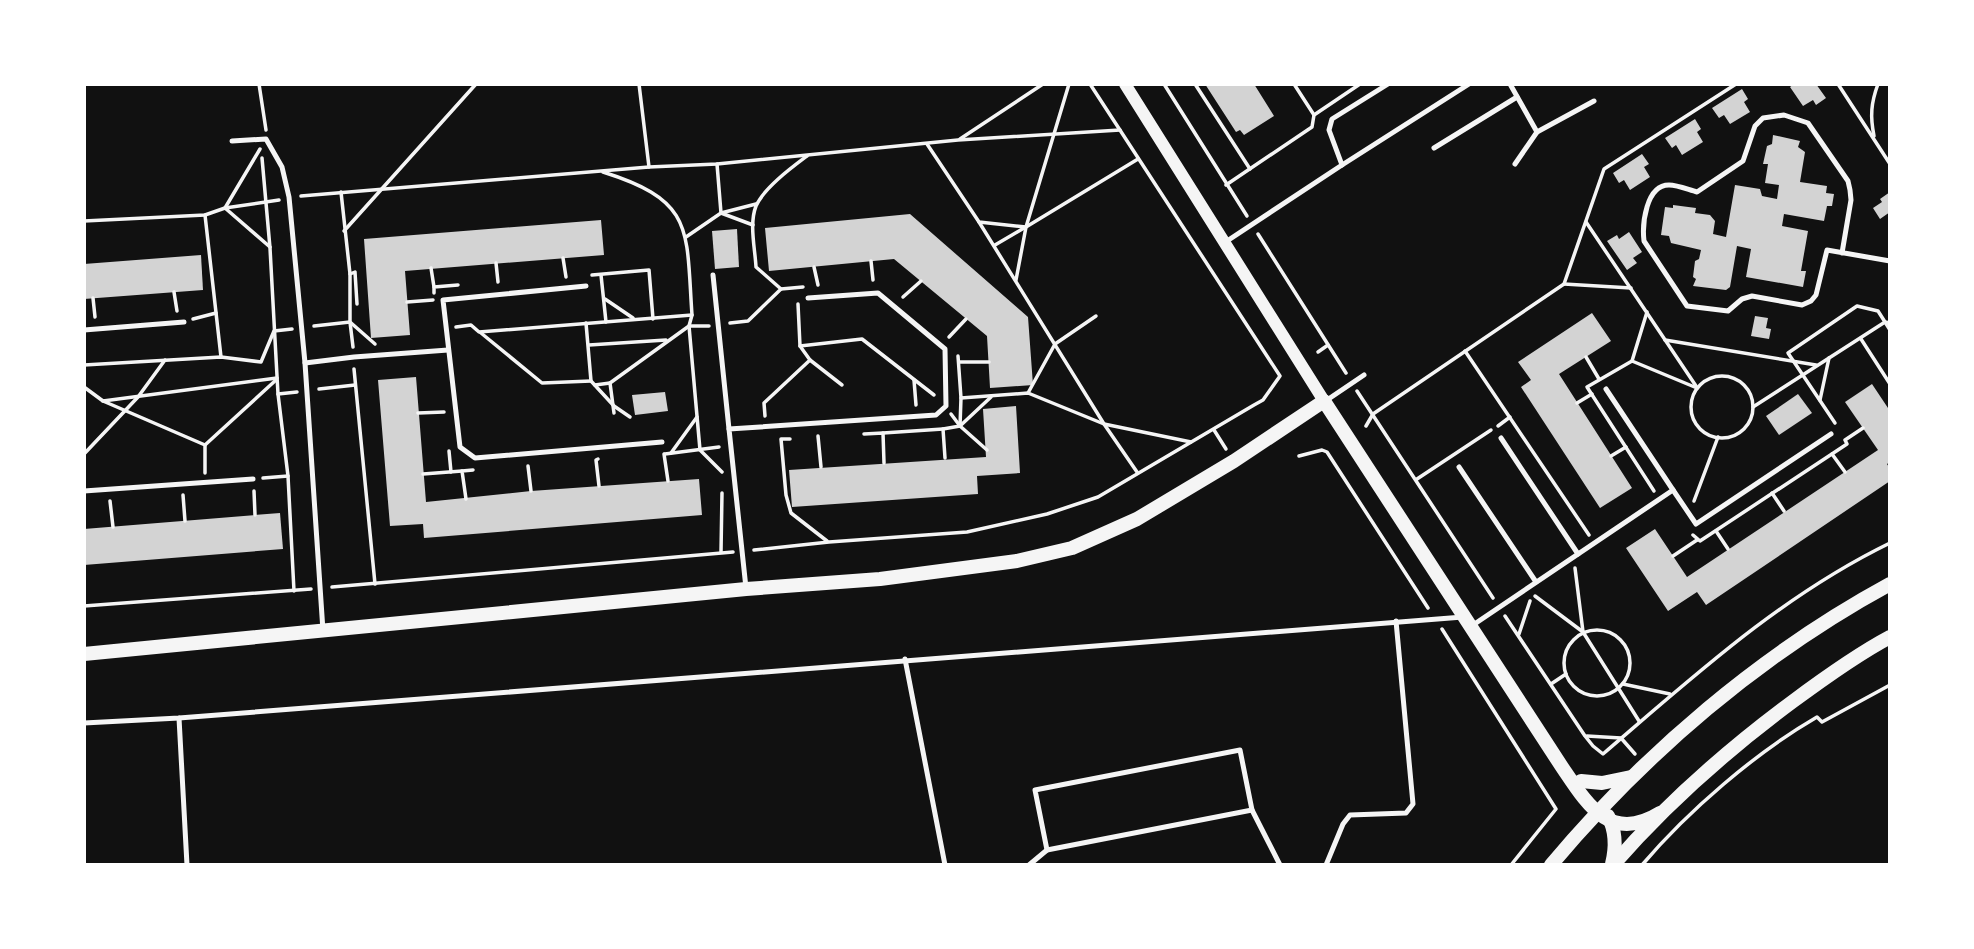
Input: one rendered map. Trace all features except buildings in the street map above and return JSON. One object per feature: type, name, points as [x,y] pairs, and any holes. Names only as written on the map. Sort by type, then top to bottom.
[{"type":"main road","points":[[84,654],[746,589],[880,579],[980,567],[1048,555],[1116,529],[1163,505],[1324,401],[1562,767],[1611,822],[1616,850],[1612,865]]},
{"type":"main road","points":[[1551,865],[1633,777],[1715,704],[1825,621],[1890,584]]},
{"type":"main road","points":[[1612,865],[1660,813],[1745,737],[1821,681],[1890,637]]},
{"type":"main road","points":[[1562,767],[1581,781],[1600,810]]},
{"type":"main road","points":[[1581,781],[1602,783],[1633,777]]},
{"type":"main road","points":[[1611,822],[1643,822],[1660,813]]},
{"type":"street","points":[[1125,84],[1324,401]]},
{"type":"lane","points":[[1342,165],[1329,131],[1332,119],[1388,84]]},
{"type":"lane","points":[[1224,243],[1469,84]]},
{"type":"lane","points":[[1510,84],[1537,132]]},
{"type":"lane","points":[[1434,148],[1517,97]]},
{"type":"lane","points":[[1516,164],[1537,132],[1594,101]]},
{"type":"lane","points":[[1842,253],[1851,200],[1848,181],[1808,123],[1796,118],[1784,115],[1763,118],[1755,126],[1743,161],[1697,192],[1668,185],[1654,192],[1650,198],[1644,241],[1687,306],[1728,311],[1742,299],[1752,296],[1802,305],[1816,295],[1827,250],[1842,253],[1890,261]]},
{"type":"lane","points":[[232,141],[266,139],[282,167],[289,197],[303,327],[323,632]]},
{"type":"lane","points":[[713,275],[716,326],[746,589]]},
{"type":"lane","points":[[586,286],[443,300],[460,447],[475,458],[662,442]]},
{"type":"lane","points":[[729,429],[936,415],[946,406],[945,349],[878,293],[808,298]]},
{"type":"lane","points":[[84,330],[181,322]]},
{"type":"lane","points":[[305,363],[354,356],[448,350]]},
{"type":"lane","points":[[1324,401],[1364,374]]},
{"type":"lane","points":[[1606,389],[1696,524],[1831,434]]},
{"type":"lane","points":[[1501,438],[1578,554]]},
{"type":"lane","points":[[1459,467],[1536,582]]},
{"type":"lane","points":[[84,491],[253,479]]},
{"type":"lane","points":[[84,723],[178,718],[1435,618],[1467,622],[1499,607],[1673,490]]},
{"type":"lane","points":[[1326,865],[1343,824],[1350,815],[1406,813],[1413,804],[1396,621]]},
{"type":"lane","points":[[905,659],[945,865]]},
{"type":"lane","points":[[178,718],[187,865]]},
{"type":"lane","points":[[1047,850],[1035,790],[1240,750],[1252,810],[1280,865]]},
{"type":"lane","points":[[1029,865],[1047,850],[1252,810]]},
{"type":"path","points":[[343,232],[475,84]]},
{"type":"path","points":[[639,84],[649,167]]},
{"type":"path","points":[[958,140],[1043,84]]},
{"type":"path","points":[[1016,280],[1026,227],[1069,84]]},
{"type":"path","points":[[84,606],[294,591],[967,532],[1023,520],[1098,497],[1263,400],[1282,375],[1090,84]]},
{"type":"path","points":[[1164,84],[1352,383],[1585,736],[1603,754],[1730,645],[1833,573],[1890,542]]},
{"type":"path","points":[[1195,84],[1250,169]]},
{"type":"path","points":[[1294,84],[1314,115],[1312,127],[1318,137]]},
{"type":"path","points":[[1349,84],[1352,89]]},
{"type":"path","points":[[1314,115],[1360,84]]},
{"type":"path","points":[[1366,426],[1373,414],[1564,284],[1604,169],[1736,84]]},
{"type":"path","points":[[1838,84],[1890,164]]},
{"type":"path","points":[[1875,140],[1870,119],[1878,84]]},
{"type":"path","points":[[1226,185],[1312,127]]},
{"type":"path","points":[[84,221],[205,215],[225,208],[289,197],[341,192],[717,164],[958,140],[1120,130]]},
{"type":"path","points":[[927,144],[995,245],[1104,424],[1137,473]]},
{"type":"path","points":[[225,208],[261,147]]},
{"type":"path","points":[[595,385],[610,383],[689,326],[716,326],[748,321],[781,289],[757,267],[753,225],[757,204],[767,189],[809,155]]},
{"type":"path","points":[[995,245],[1139,159]]},
{"type":"path","points":[[717,164],[720,213]]},
{"type":"path","points":[[601,172],[652,191],[668,204],[686,237],[692,315],[689,326],[700,450],[723,474],[719,446],[700,450],[664,454],[668,481]]},
{"type":"path","points":[[341,192],[343,232],[350,274],[350,322],[354,356]]},
{"type":"path","points":[[266,203],[271,248],[277,378],[288,475],[294,591]]},
{"type":"path","points":[[686,237],[720,213],[757,204]]},
{"type":"path","points":[[225,208],[271,248]]},
{"type":"path","points":[[1248,217],[1258,210]]},
{"type":"path","points":[[720,213],[753,225]]},
{"type":"path","points":[[205,215],[220,357]]},
{"type":"path","points":[[979,222],[1026,227]]},
{"type":"path","points":[[1586,222],[1697,388]]},
{"type":"path","points":[[564,258],[566,277]]},
{"type":"path","points":[[871,261],[873,280]]},
{"type":"path","points":[[496,263],[498,282]]},
{"type":"path","points":[[814,267],[818,285]]},
{"type":"path","points":[[431,268],[434,287]]},
{"type":"path","points":[[350,274],[355,272],[357,304]]},
{"type":"path","points":[[601,274],[606,322]]},
{"type":"path","points":[[904,297],[921,281]]},
{"type":"path","points":[[1564,284],[1631,288]]},
{"type":"path","points":[[798,288],[800,346],[810,360],[842,385]]},
{"type":"path","points":[[174,292],[181,322],[217,313]]},
{"type":"path","points":[[93,298],[96,329]]},
{"type":"path","points":[[604,298],[635,319]]},
{"type":"path","points":[[407,302],[434,299]]},
{"type":"path","points":[[1673,556],[1716,531],[1847,444],[1788,354],[1857,306],[1878,311],[1888,322],[1890,330]]},
{"type":"path","points":[[1647,312],[1632,361],[1587,387],[1657,495]]},
{"type":"path","points":[[479,332],[692,315]]},
{"type":"path","points":[[1028,393],[1055,344],[1096,316]]},
{"type":"path","points":[[949,337],[966,319]]},
{"type":"path","points":[[274,331],[350,322],[375,345],[353,347]]},
{"type":"path","points":[[1753,407],[1888,322]]},
{"type":"path","points":[[586,323],[592,381],[614,406],[630,417]]},
{"type":"path","points":[[446,328],[471,325],[542,383],[592,381]]},
{"type":"path","points":[[84,365],[220,357],[261,362],[274,331]]},
{"type":"path","points":[[800,346],[862,339],[939,399],[940,392]]},
{"type":"path","points":[[1664,339],[1818,365]]},
{"type":"path","points":[[1861,339],[1890,383]]},
{"type":"path","points":[[589,345],[668,340]]},
{"type":"path","points":[[1318,352],[1328,345]]},
{"type":"path","points":[[1465,351],[1591,539]]},
{"type":"path","points":[[1586,357],[1599,379]]},
{"type":"path","points":[[1820,400],[1829,358]]},
{"type":"path","points":[[84,454],[126,411],[165,360]]},
{"type":"path","points":[[766,427],[764,403],[810,360]]},
{"type":"path","points":[[1632,361],[1697,388]]},
{"type":"path","points":[[959,362],[989,362]]},
{"type":"path","points":[[344,366],[354,365],[375,584]]},
{"type":"path","points":[[1729,376],[1748,389],[1753,407],[1751,417],[1740,432],[1718,437],[1703,431],[1693,418],[1691,406],[1697,388],[1713,377],[1729,376]]},
{"type":"path","points":[[103,401],[277,378]]},
{"type":"path","points":[[205,482],[205,445],[277,378]]},
{"type":"path","points":[[914,380],[916,410]]},
{"type":"path","points":[[315,383],[315,390]]},
{"type":"path","points":[[610,383],[614,414]]},
{"type":"path","points":[[84,387],[103,401],[205,445]]},
{"type":"path","points":[[1577,403],[1592,394]]},
{"type":"path","points":[[858,434],[960,426],[991,396]]},
{"type":"path","points":[[960,426],[961,398]]},
{"type":"path","points":[[946,406],[960,426],[987,450]]},
{"type":"path","points":[[418,413],[445,412]]},
{"type":"path","points":[[671,453],[698,415]]},
{"type":"path","points":[[1417,479],[1510,418]]},
{"type":"path","points":[[1104,424],[1191,443]]},
{"type":"path","points":[[1845,440],[1863,428]]},
{"type":"path","points":[[943,429],[945,458]]},
{"type":"path","points":[[1214,430],[1234,461]]},
{"type":"path","points":[[883,433],[884,463]]},
{"type":"path","points":[[806,437],[818,436],[821,467]]},
{"type":"path","points":[[1689,514],[1718,437]]},
{"type":"path","points":[[794,438],[781,439],[786,495],[791,513],[829,542]]},
{"type":"path","points":[[1611,456],[1626,447]]},
{"type":"path","points":[[449,448],[451,472]]},
{"type":"path","points":[[1299,456],[1322,450],[1327,452],[1556,809],[1511,865]]},
{"type":"path","points":[[1832,453],[1845,472]]},
{"type":"path","points":[[599,486],[596,460],[609,458]]},
{"type":"path","points":[[528,466],[531,491]]},
{"type":"path","points":[[423,474],[475,470]]},
{"type":"path","points":[[462,471],[466,499]]},
{"type":"path","points":[[256,515],[253,479],[288,475]]},
{"type":"path","points":[[182,484],[185,521]]},
{"type":"path","points":[[721,553],[723,487]]},
{"type":"path","points":[[109,489],[113,527]]},
{"type":"path","points":[[1772,493],[1784,511]]},
{"type":"path","points":[[1716,531],[1728,549]]},
{"type":"path","points":[[1575,565],[1583,632]]},
{"type":"path","points":[[1519,635],[1532,594],[1583,632],[1621,686],[1639,721]]},
{"type":"path","points":[[1621,686],[1630,664],[1629,652],[1624,642],[1605,630],[1583,632],[1569,646],[1565,655],[1566,674],[1571,684],[1589,695],[1600,696],[1621,686],[1670,694]]},
{"type":"path","points":[[1551,684],[1566,674]]},
{"type":"path","points":[[1642,865],[1690,816],[1780,739],[1817,717],[1822,722],[1890,685]]},
{"type":"path","points":[[1585,736],[1621,738]]}]
